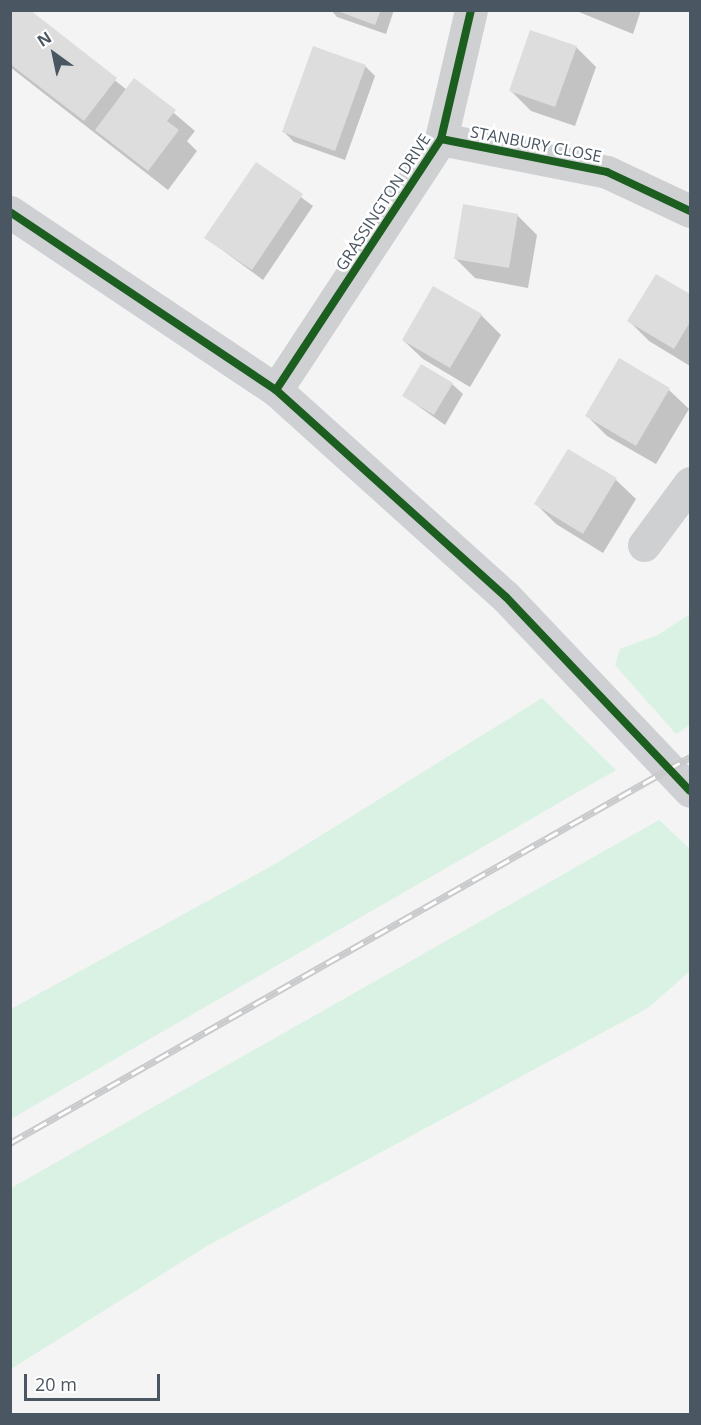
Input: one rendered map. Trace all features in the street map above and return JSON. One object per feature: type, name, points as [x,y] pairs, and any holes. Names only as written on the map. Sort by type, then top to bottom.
[{"type":"street","name":"GRASSINGTON DRIVE","points":[[276,390],[441,139],[471,10]]},
{"type":"street","name":"STANBURY CLOSE","points":[[441,139],[607,172],[690,211]]},
{"type":"street","points":[[10,212],[276,390],[506,597],[690,791]]},
{"type":"street","points":[[644,545],[690,483]]},
{"type":"green space","points":[[690,614],[690,725],[676,734],[615,665],[620,649],[658,635]]},
{"type":"green space","points":[[542,698],[616,770],[11,1119],[11,1009],[275,864]]},
{"type":"green space","points":[[659,820],[690,849],[690,971],[648,1008],[207,1246],[11,1369],[11,1188]]},
{"type":"building","points":[[10,10],[30,10],[117,78],[84,121],[10,64]]},
{"type":"building","points":[[335,10],[381,10],[375,25]]},
{"type":"building","points":[[530,30],[577,46],[555,107],[509,91]]},
{"type":"building","points":[[313,46],[366,65],[335,151],[282,132]]},
{"type":"building","points":[[134,78],[176,110],[167,121],[179,130],[148,171],[95,130]]},
{"type":"building","points":[[256,162],[303,194],[252,270],[204,238]]},
{"type":"building","points":[[463,204],[518,214],[509,268],[454,259]]},
{"type":"building","points":[[656,274],[690,294],[690,322],[674,349],[627,321]]},
{"type":"building","points":[[433,286],[482,314],[450,368],[402,340]]},
{"type":"building","points":[[619,358],[670,388],[636,446],[585,416]]},
{"type":"building","points":[[421,364],[453,383],[434,415],[402,396]]},
{"type":"building","points":[[568,449],[617,478],[583,534],[534,504]]},
{"type":"railway","points":[[10,1143],[690,757]]},
{"type":"cycle path","points":[[276,390],[441,139],[471,10]]},
{"type":"cycle path","points":[[441,139],[607,172],[690,211]]},
{"type":"cycle path","points":[[10,212],[276,390],[506,597],[690,791]]}]
